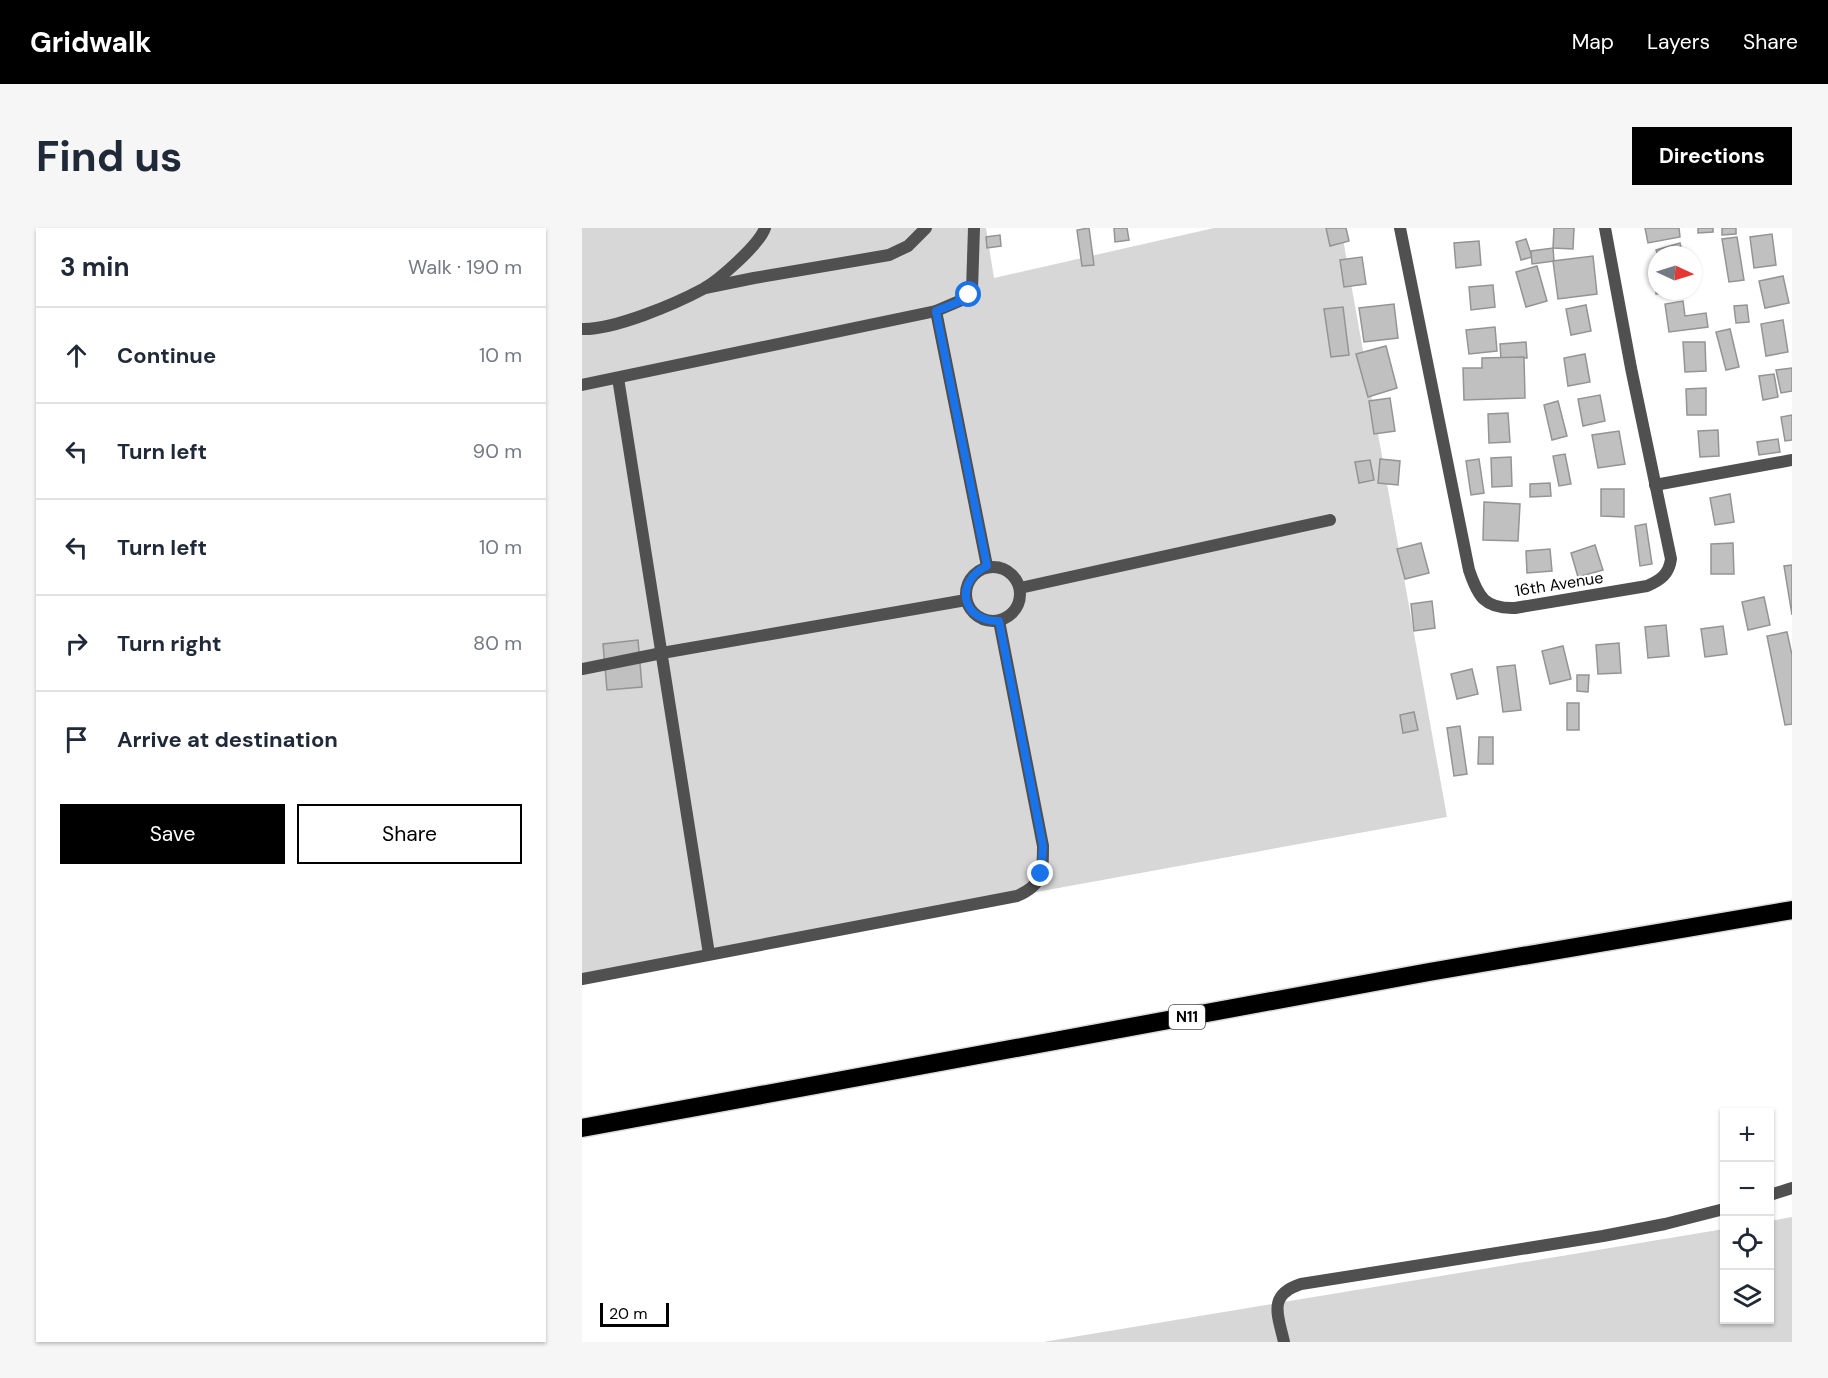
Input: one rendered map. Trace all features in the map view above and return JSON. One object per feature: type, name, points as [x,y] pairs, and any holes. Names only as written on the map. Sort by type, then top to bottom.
[{"type":"highway","name":"N11","points":[[582,1128],[1429,972],[1791,913]]},
{"type":"street","points":[[705,288],[743,257],[765,228]]},
{"type":"street","points":[[582,329],[608,325],[652,312],[705,288],[890,255],[908,246],[926,228]]},
{"type":"street","points":[[582,385],[936,311],[964,299],[972,290],[974,228]]},
{"type":"street","name":"16th Avenue","points":[[1400,228],[1469,570],[1479,594],[1491,606],[1501,609],[1515,609],[1628,590],[1655,583],[1664,577],[1670,568],[1671,559],[1631,369],[1605,228]]},
{"type":"street","points":[[936,311],[987,566]]},
{"type":"street","points":[[618,378],[709,954]]},
{"type":"street","points":[[1655,485],[1792,460]]},
{"type":"street","points":[[1020,588],[1330,520]]},
{"type":"street","points":[[987,566],[998,566],[1008,570],[1016,578],[1020,588],[1020,598],[1016,609],[999,621],[988,621],[978,617],[970,610],[966,600],[969,579],[977,571],[987,566]]},
{"type":"street","points":[[582,669],[966,600]]},
{"type":"street","points":[[582,979],[1017,896],[1035,887],[1041,874],[1043,846],[999,621]]},
{"type":"street","points":[[1774,1194],[1792,1188]]},
{"type":"street","points":[[1284,1342],[1277,1313],[1278,1299],[1287,1289],[1301,1284],[1603,1236],[1720,1210]]},
{"type":"shaded area","points":[[582,228],[986,228],[994,278],[1214,228],[1341,228],[1447,817],[582,975]]},
{"type":"shaded area","points":[[1792,1217],[1792,1342],[1043,1342],[1720,1230],[1720,1324],[1774,1324],[1774,1220]]},
{"type":"building","points":[[1089,228],[1094,265],[1082,266],[1077,230]]},
{"type":"building","points":[[1114,228],[1127,228],[1129,240],[1115,242]]},
{"type":"building","points":[[1326,228],[1346,228],[1349,241],[1330,246]]},
{"type":"building","points":[[1554,228],[1574,228],[1573,249],[1553,248]]},
{"type":"building","points":[[1645,228],[1679,228],[1680,237],[1648,243]]},
{"type":"building","points":[[1698,228],[1713,228],[1713,232],[1698,233]]},
{"type":"building","points":[[1722,228],[1736,228],[1736,234],[1722,235]]},
{"type":"building","points":[[1772,234],[1776,265],[1754,268],[1750,237]]},
{"type":"building","points":[[1000,235],[1001,246],[987,248],[986,237]]},
{"type":"building","points":[[1737,237],[1744,280],[1729,282],[1722,239]]},
{"type":"building","points":[[1526,239],[1532,257],[1521,260],[1516,242]]},
{"type":"building","points":[[1479,241],[1481,265],[1456,268],[1454,243]]},
{"type":"building","points":[[1553,248],[1554,261],[1532,264],[1531,251]]},
{"type":"building","points":[[1593,256],[1597,294],[1558,299],[1553,261]]},
{"type":"building","points":[[1362,257],[1366,284],[1344,287],[1340,260]]},
{"type":"building","points":[[1537,266],[1547,301],[1526,307],[1516,272]]},
{"type":"building","points":[[1783,276],[1789,303],[1765,308],[1759,281]]},
{"type":"building","points":[[1493,285],[1495,307],[1471,310],[1469,287]]},
{"type":"building","points":[[1683,301],[1685,316],[1706,313],[1708,327],[1669,332],[1665,304]]},
{"type":"building","points":[[1394,304],[1398,338],[1364,342],[1359,308]]},
{"type":"building","points":[[1586,305],[1591,331],[1571,335],[1566,309]]},
{"type":"building","points":[[1747,305],[1749,322],[1736,323],[1734,306]]},
{"type":"building","points":[[1343,307],[1349,355],[1331,357],[1324,309]]},
{"type":"building","points":[[1783,320],[1788,352],[1766,356],[1761,324]]},
{"type":"building","points":[[1495,327],[1497,351],[1469,354],[1466,330]]},
{"type":"building","points":[[1730,329],[1739,367],[1726,370],[1716,332]]},
{"type":"building","points":[[1526,342],[1527,358],[1501,359],[1500,344]]},
{"type":"building","points":[[1683,342],[1705,342],[1706,371],[1685,372]]},
{"type":"building","points":[[1386,346],[1397,388],[1368,397],[1356,354]]},
{"type":"building","points":[[1585,354],[1590,382],[1568,386],[1564,358]]},
{"type":"building","points":[[1524,357],[1525,398],[1464,400],[1463,368],[1482,368],[1482,358]]},
{"type":"building","points":[[1792,368],[1792,391],[1781,393],[1776,370]]},
{"type":"building","points":[[1774,374],[1778,397],[1763,400],[1759,376]]},
{"type":"building","points":[[1706,388],[1706,415],[1687,415],[1686,389]]},
{"type":"building","points":[[1600,395],[1605,421],[1583,426],[1578,399]]},
{"type":"building","points":[[1390,398],[1395,431],[1374,434],[1369,401]]},
{"type":"building","points":[[1558,401],[1567,436],[1552,440],[1544,405]]},
{"type":"building","points":[[1508,413],[1510,442],[1489,443],[1488,414]]},
{"type":"building","points":[[1792,415],[1792,440],[1785,441],[1781,417]]},
{"type":"building","points":[[1718,430],[1719,456],[1700,457],[1698,431]]},
{"type":"building","points":[[1619,431],[1625,464],[1598,468],[1592,435]]},
{"type":"building","points":[[1778,439],[1780,452],[1759,455],[1757,442]]},
{"type":"building","points":[[1565,454],[1571,484],[1559,486],[1553,456]]},
{"type":"building","points":[[1511,457],[1512,486],[1492,487],[1491,458]]},
{"type":"building","points":[[1380,459],[1400,461],[1398,485],[1378,483]]},
{"type":"building","points":[[1479,459],[1484,493],[1471,495],[1466,461]]},
{"type":"building","points":[[1370,460],[1374,480],[1359,483],[1355,462]]},
{"type":"building","points":[[1550,483],[1551,496],[1530,497],[1530,484]]},
{"type":"building","points":[[1601,489],[1624,489],[1624,517],[1601,516]]},
{"type":"building","points":[[1730,494],[1734,522],[1715,525],[1710,498]]},
{"type":"building","points":[[1484,502],[1520,504],[1518,541],[1483,540]]},
{"type":"building","points":[[1646,524],[1652,564],[1640,566],[1635,526]]},
{"type":"building","points":[[1421,543],[1429,573],[1405,579],[1397,549]]},
{"type":"building","points":[[1733,543],[1734,574],[1711,574],[1711,544]]},
{"type":"building","points":[[1595,545],[1603,570],[1578,577],[1571,553]]},
{"type":"building","points":[[1550,549],[1552,571],[1527,573],[1526,551]]},
{"type":"building","points":[[1792,565],[1792,615],[1784,566]]},
{"type":"building","points":[[1764,597],[1770,625],[1748,630],[1742,602]]},
{"type":"building","points":[[1432,601],[1435,628],[1414,631],[1411,604]]},
{"type":"building","points":[[1666,625],[1669,656],[1648,658],[1645,627]]},
{"type":"building","points":[[1723,626],[1727,654],[1705,657],[1701,629]]},
{"type":"building","points":[[1787,632],[1792,655],[1792,724],[1785,725],[1767,636]]},
{"type":"building","points":[[638,640],[642,687],[607,690],[603,644]]},
{"type":"building","points":[[1619,643],[1621,673],[1598,674],[1596,645]]},
{"type":"building","points":[[1563,646],[1571,679],[1550,684],[1542,651]]},
{"type":"building","points":[[1515,665],[1521,710],[1503,712],[1497,667]]},
{"type":"building","points":[[1472,669],[1478,694],[1457,699],[1451,674]]},
{"type":"building","points":[[1577,675],[1589,675],[1588,692],[1577,691]]},
{"type":"building","points":[[1567,703],[1579,703],[1579,730],[1567,730]]},
{"type":"building","points":[[1414,712],[1418,730],[1403,733],[1400,715]]},
{"type":"building","points":[[1460,726],[1467,774],[1454,776],[1447,728]]},
{"type":"building","points":[[1479,737],[1493,737],[1493,764],[1478,764]]},
{"type":"route","points":[[969,295],[936,311],[987,566],[977,571],[969,579],[966,600],[970,610],[978,617],[988,621],[999,621],[1043,846],[1041,874]]}]
